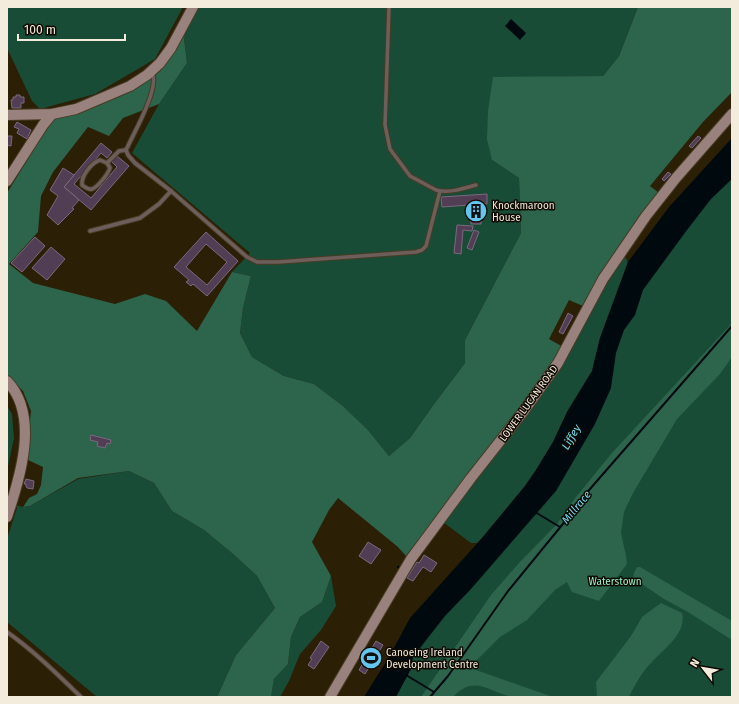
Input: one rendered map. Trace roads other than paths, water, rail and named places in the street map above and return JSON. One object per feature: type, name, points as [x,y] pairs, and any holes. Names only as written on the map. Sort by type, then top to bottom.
[{"type":"street","points":[[7,115],[52,114],[76,109],[130,86],[151,71],[172,48],[193,7]]},
{"type":"street","points":[[7,181],[43,125],[52,114]]},
{"type":"street","name":"LOWER LUCAN ROAD","points":[[330,697],[411,559],[470,478],[523,412],[558,363],[603,279],[642,222],[676,178],[732,114]]},
{"type":"street","points":[[7,381],[18,395],[24,413],[25,432],[20,471],[7,517]]},
{"type":"lane","points":[[389,7],[385,125],[390,149],[410,176],[440,191],[476,185]]},
{"type":"lane","points":[[126,150],[142,118],[151,93],[154,76],[151,71]]},
{"type":"lane","points":[[107,162],[119,151],[126,150]]},
{"type":"lane","points":[[126,150],[128,155],[135,163],[171,191],[248,257],[258,262],[267,263],[416,252],[422,250],[426,246],[440,191]]},
{"type":"lane","points":[[100,160],[107,162],[110,168],[108,173],[95,186],[91,189],[87,189],[82,185],[82,178],[96,161],[100,160]]},
{"type":"lane","points":[[90,231],[140,218],[160,204],[171,191]]},
{"type":"lane","points":[[7,632],[22,643],[81,697]]},
{"type":"water","points":[[511,19],[526,33],[520,40],[505,26]]},
{"type":"water","name":"Liffey","points":[[732,138],[732,179],[711,199],[643,290],[635,315],[624,330],[616,353],[611,388],[595,424],[556,491],[471,589],[445,616],[413,657],[411,669],[396,697],[364,697],[389,657],[410,618],[482,538],[525,486],[536,470],[553,442],[567,412],[592,371],[600,338],[628,262],[669,207]]},
{"type":"waterway","name":"Millrace","points":[[430,697],[448,676],[508,591],[571,514],[576,505],[732,326]]},
{"type":"waterway","points":[[535,512],[560,527]]},
{"type":"waterway","points":[[406,675],[434,692]]},
{"type":"place","name":"Knockmaroon House","points":[[476,211]]},
{"type":"place","name":"Canoeing Ireland Development Centre","points":[[371,658]]},
{"type":"park label","name":"Waterstown","points":[[615,581]]}]
